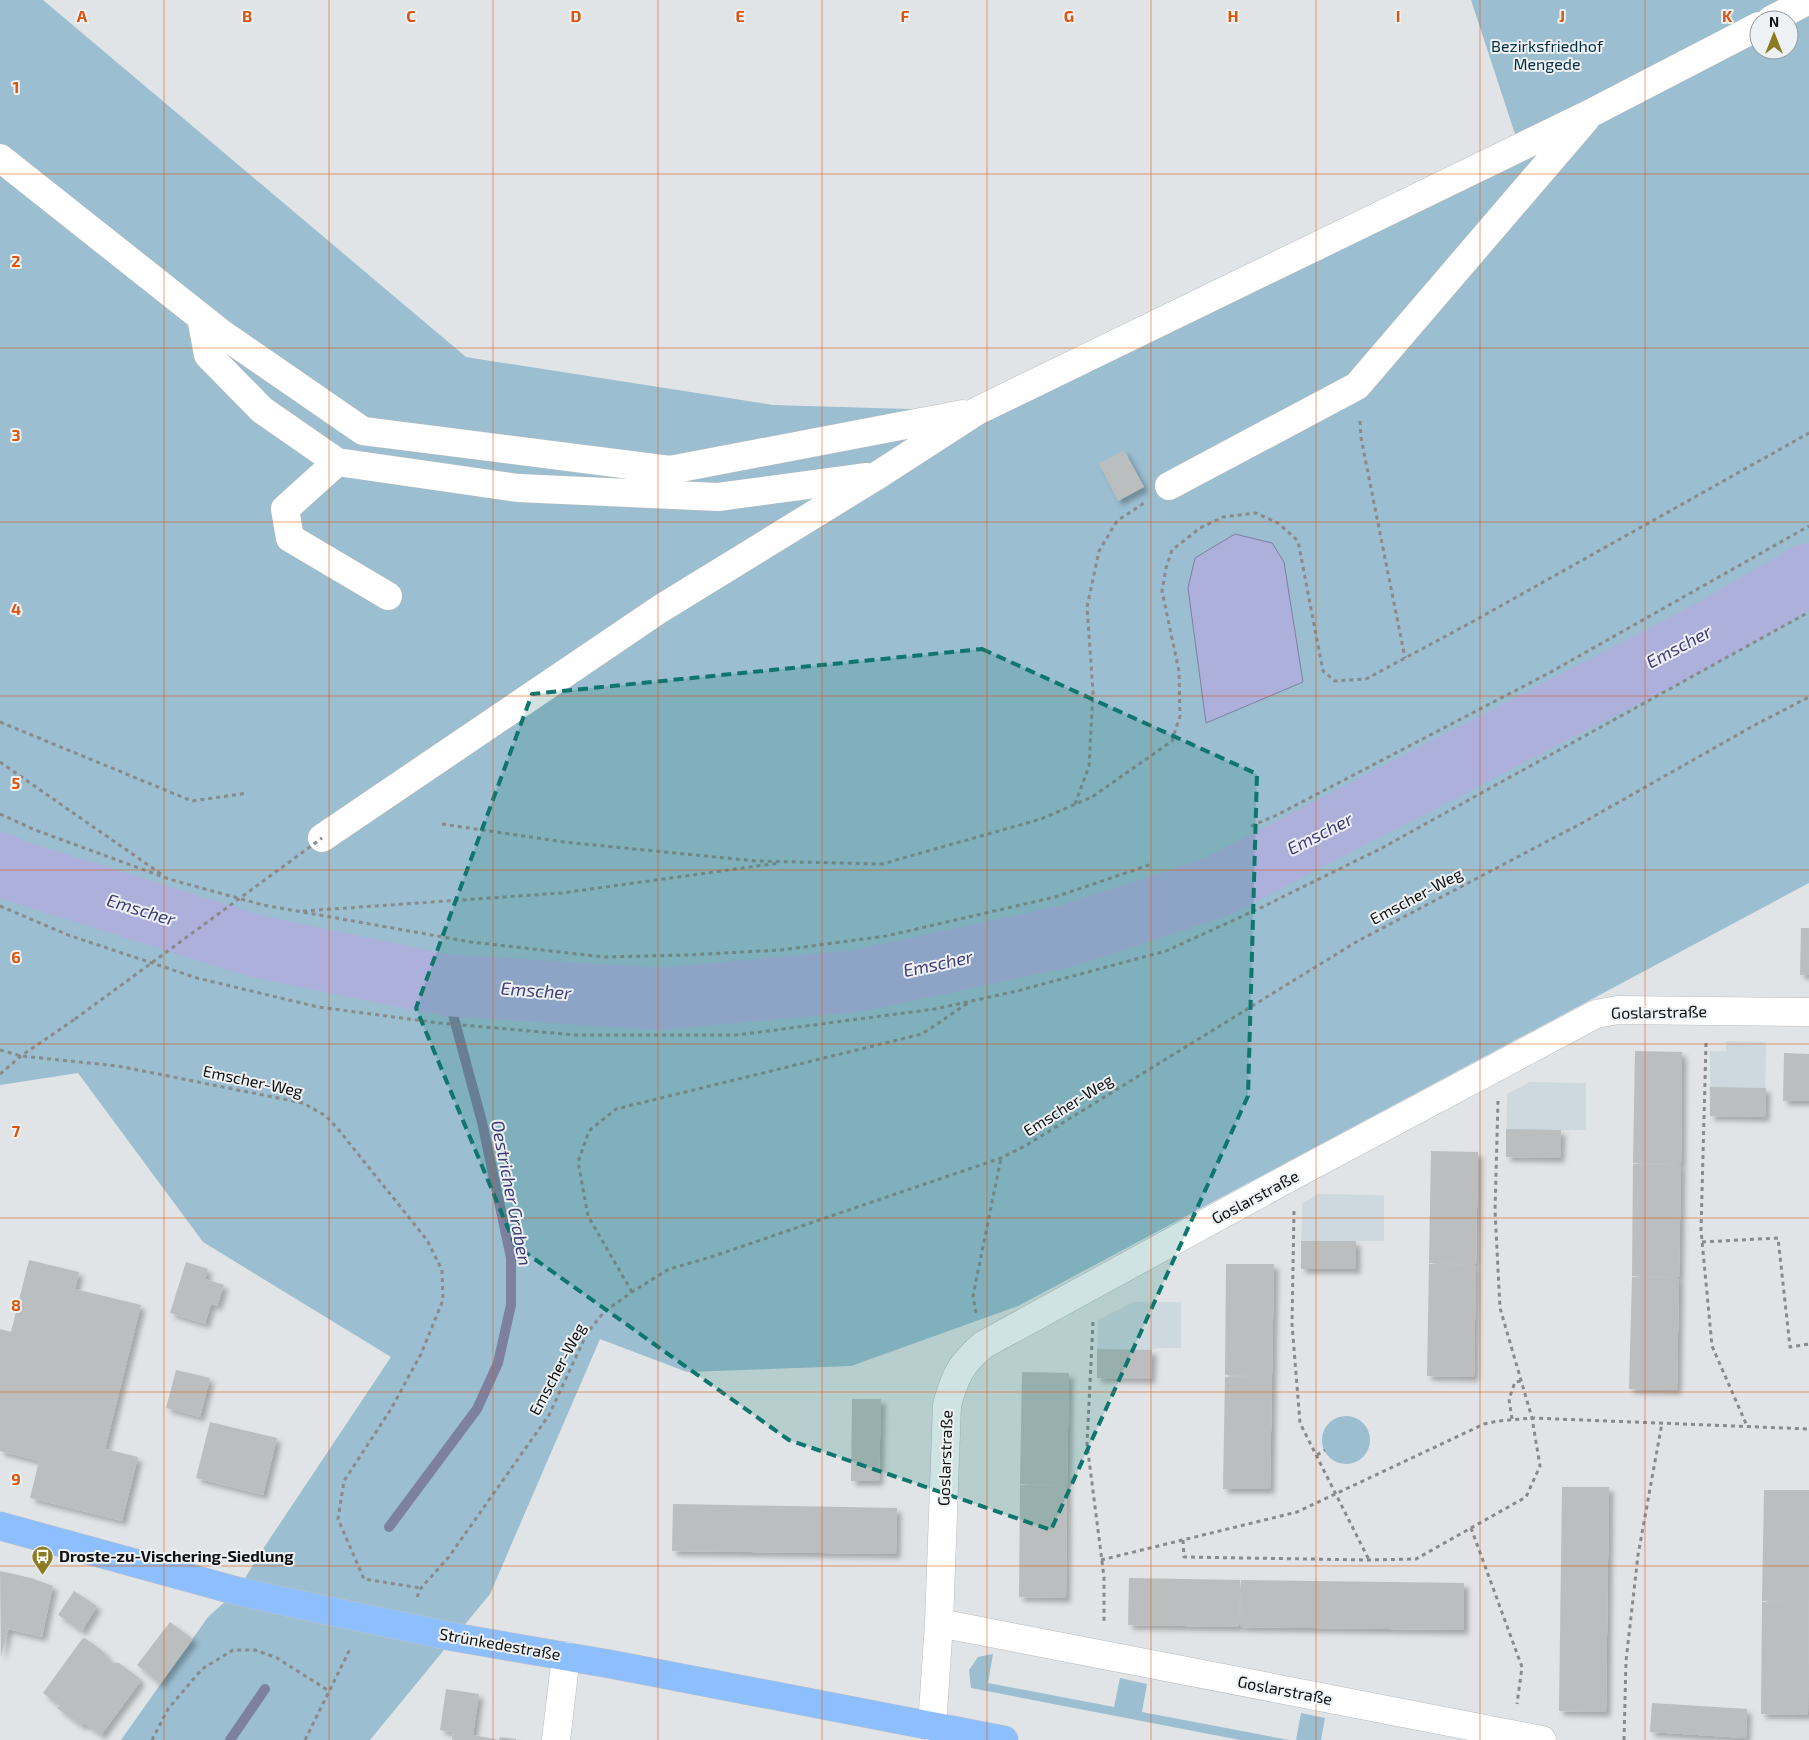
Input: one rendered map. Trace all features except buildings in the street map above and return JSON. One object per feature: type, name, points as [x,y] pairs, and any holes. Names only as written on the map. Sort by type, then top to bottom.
[{"type":"main road","name":"Strünkedestraße","points":[[0,1526],[237,1591],[454,1637],[566,1656],[1004,1740]]},
{"type":"street","points":[[1790,10],[1809,0]]},
{"type":"street","points":[[322,838],[660,609],[878,475],[977,411],[1593,112],[1749,31]]},
{"type":"street","points":[[1169,486],[1357,386],[1593,112]]},
{"type":"street","points":[[0,158],[221,333],[363,431],[670,470],[977,411]]},
{"type":"street","points":[[200,317],[208,355],[262,410],[337,462],[518,488],[718,497],[878,475]]},
{"type":"street","points":[[337,462],[285,509],[290,538],[388,596]]},
{"type":"street","name":"Goslarstraße","points":[[932,1727],[940,1623],[947,1405],[954,1380],[966,1359],[983,1346],[1094,1284],[1596,1014],[1618,1010],[1809,1012]]},
{"type":"street","name":"Goslarstraße","points":[[940,1623],[1542,1740]]},
{"type":"street","points":[[556,1740],[566,1656]]},
{"type":"path","points":[[1357,386],[1361,438],[1405,658]]},
{"type":"path","points":[[442,824],[564,842],[756,861],[882,864],[1040,819],[1092,797],[1172,741],[1180,716],[1179,672],[1162,591],[1166,568],[1172,550],[1200,528],[1223,517],[1256,513],[1278,523],[1298,541],[1324,671],[1335,681],[1366,679],[1809,433]]},
{"type":"path","points":[[1075,804],[1089,766],[1093,692],[1086,607],[1100,552],[1117,522],[1169,486]]},
{"type":"path","points":[[1251,826],[1277,815],[1549,673],[1809,526]]},
{"type":"path","points":[[0,906],[68,935],[197,978],[318,1007],[439,1024],[576,1035],[737,1035],[935,1009],[1026,988],[1166,951],[1256,910],[1380,849],[1809,612]]},
{"type":"path","name":"Emscher-Weg","points":[[0,1050],[21,1056],[118,1066],[303,1102],[326,1116],[338,1128],[427,1240],[442,1270],[443,1300],[421,1354],[391,1409],[344,1480],[338,1519],[364,1579],[421,1588],[448,1558],[549,1415],[587,1333],[604,1312],[632,1292],[669,1269],[708,1258],[1001,1158],[1025,1146],[1356,942],[1582,823],[1753,726],[1809,697]]},
{"type":"path","points":[[0,722],[192,801],[248,793]]},
{"type":"path","points":[[0,762],[169,879]]},
{"type":"path","points":[[0,814],[36,830],[169,879],[263,905],[471,942],[595,956],[696,955],[781,950],[886,936],[1054,896],[1152,864]]},
{"type":"path","points":[[0,1074],[21,1056],[75,1019],[322,838]]},
{"type":"path","points":[[298,911],[562,893],[790,862]]},
{"type":"path","points":[[632,1292],[588,1216],[578,1162],[589,1131],[616,1109],[922,1034],[971,1001]]},
{"type":"path","points":[[1707,1011],[1701,1230],[1712,1346],[1747,1426]]},
{"type":"path","points":[[1183,1540],[1184,1557],[1416,1559],[1526,1497],[1540,1466],[1532,1418],[1500,1308],[1495,1211],[1499,1065]]},
{"type":"path","points":[[983,1346],[973,1296],[1001,1158]]},
{"type":"path","points":[[1294,1175],[1292,1324],[1300,1423],[1337,1493],[1369,1560]]},
{"type":"path","points":[[1702,1242],[1778,1238],[1790,1347],[1809,1344]]},
{"type":"path","points":[[1094,1284],[1087,1444],[1104,1577],[1104,1655]]},
{"type":"path","points":[[1512,1419],[1509,1399],[1515,1382],[1521,1381]]},
{"type":"path","points":[[1101,1560],[1297,1512],[1484,1424],[1532,1418],[1809,1429]]},
{"type":"path","points":[[1624,1740],[1626,1661],[1638,1555],[1662,1423]]},
{"type":"path","points":[[1317,1454],[1325,1450]]},
{"type":"path","points":[[1471,1528],[1522,1667],[1513,1734]]},
{"type":"path","points":[[305,1740],[366,1618]]},
{"type":"path","points":[[152,1740],[168,1709],[202,1669],[233,1650],[255,1650],[277,1658],[328,1691]]},
{"type":"highlighted area","points":[[982,649],[1257,774],[1248,1096],[1051,1530],[789,1440],[515,1245],[416,1008],[532,694]]},
{"type":"shaded area","points":[[1235,534],[1272,543],[1284,562],[1303,682],[1206,723],[1188,588],[1195,558]]},
{"type":"shaded area","points":[[1726,1041],[1766,1042],[1765,1117],[1710,1116],[1710,1051],[1726,1051]]},
{"type":"shaded area","points":[[1529,1082],[1586,1083],[1586,1130],[1561,1130],[1560,1158],[1506,1157],[1507,1094]]},
{"type":"shaded area","points":[[1318,1194],[1384,1195],[1384,1241],[1356,1241],[1356,1269],[1301,1269],[1302,1204]]},
{"type":"shaded area","points":[[1133,1302],[1181,1302],[1181,1348],[1157,1348],[1152,1350],[1151,1379],[1097,1378],[1098,1320]]},
{"type":"green space","name":"Bezirksfriedhof Mengede","points":[[0,0],[43,0],[466,357],[773,405],[977,411],[1515,134],[1471,0],[1809,0],[1809,883],[1018,1306],[851,1366],[687,1372],[600,1339],[490,1594],[370,1740],[121,1740],[208,1617],[237,1591],[391,1357],[203,1242],[78,1073],[0,1085]]},
{"type":"green space","points":[[1346,1416],[1355,1418],[1363,1423],[1368,1431],[1370,1440],[1368,1449],[1363,1457],[1355,1462],[1346,1464],[1337,1462],[1329,1457],[1324,1449],[1322,1440],[1324,1431],[1329,1423],[1337,1418]]},
{"type":"green space","points":[[993,1654],[988,1683],[1114,1707],[1120,1678],[1147,1684],[1142,1712],[1289,1740],[1240,1740],[971,1688],[969,1670],[978,1657]]},
{"type":"green space","points":[[1301,1713],[1325,1718],[1321,1740],[1296,1740]]},
{"type":"waterway","name":"Emscher","points":[[0,863],[13,870],[255,946],[445,985],[659,999],[857,981],[1067,936],[1216,887],[1694,640],[1809,574]]},
{"type":"waterway","name":"Oestricher Graben","points":[[389,1527],[477,1409],[498,1363],[511,1305],[511,1258],[482,1122],[445,985]]},
{"type":"waterway","name":"Oestricher Graben","points":[[230,1740],[265,1689]]},
{"type":"place","name":"Droste-zu-Vischering-Siedlung","points":[[43,1575]]}]
